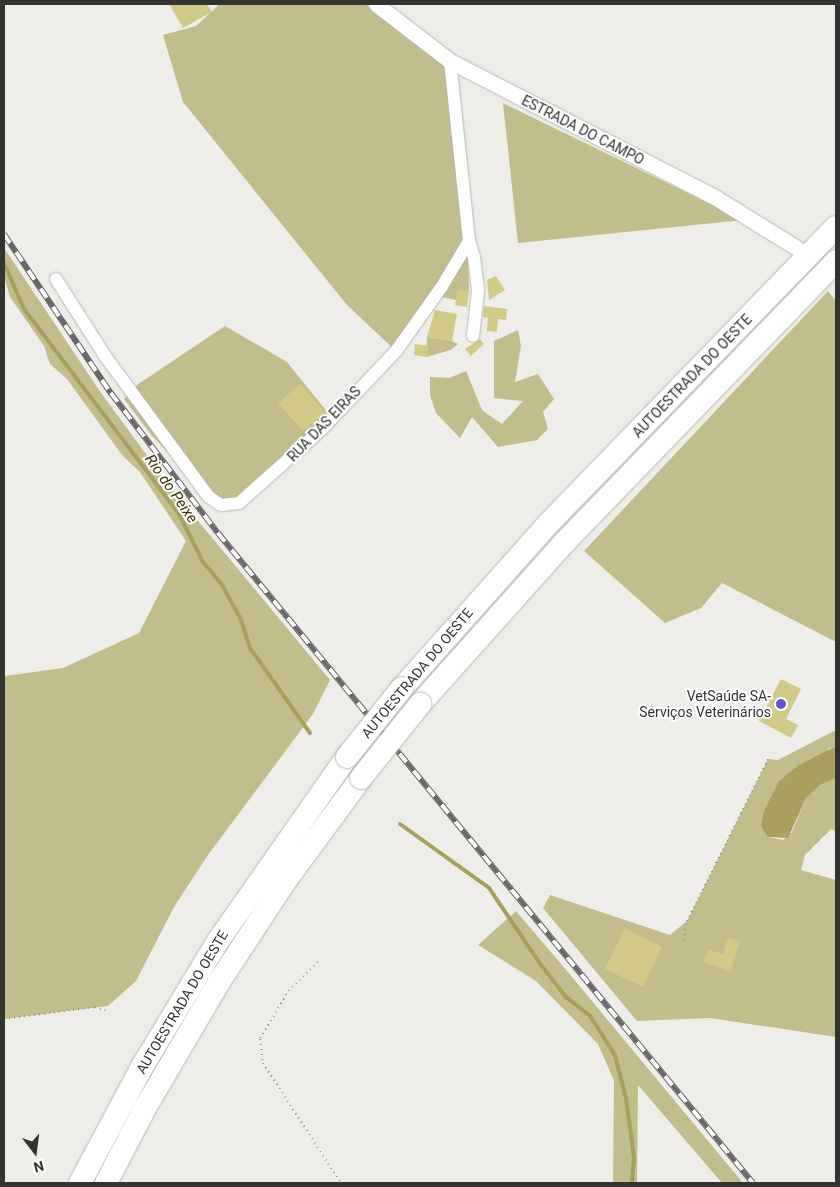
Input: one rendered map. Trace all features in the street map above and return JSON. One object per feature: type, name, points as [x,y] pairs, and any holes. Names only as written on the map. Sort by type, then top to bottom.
[{"type":"highway","name":"AUTOESTRADA DO OESTE","points":[[80,1183],[138,1075],[218,941],[347,757],[402,688],[549,523],[836,227]]},
{"type":"highway","name":"AUTOESTRADA DO OESTE","points":[[106,1183],[150,1100],[219,982],[286,880],[361,778],[420,704],[564,543],[836,261]]},
{"type":"street","name":"ESTRADA DO CAMPO","points":[[376,4],[450,61],[713,196],[796,248]]},
{"type":"street","points":[[450,61],[469,241],[474,257],[478,291],[473,336]]},
{"type":"street","name":"RUA DAS EIRAS","points":[[56,278],[105,356],[174,453],[209,497],[221,505],[239,503],[281,468],[396,351],[441,288],[469,241]]},
{"type":"path","points":[[683,940],[686,921],[768,759]]},
{"type":"path","points":[[318,962],[289,990],[260,1039],[263,1063],[341,1183]]},
{"type":"path","points":[[4,1019],[95,1007],[108,1011]]},
{"type":"shaded area","points":[[220,4],[366,4],[444,63],[455,108],[469,241],[396,351],[347,305],[183,102],[163,35],[196,26]]},
{"type":"shaded area","points":[[503,103],[743,220],[518,243]]},
{"type":"shaded area","points":[[4,248],[99,390],[170,487],[330,680],[313,714],[208,855],[174,907],[136,981],[108,1006],[4,1019],[4,673],[5,676],[63,668],[139,633],[186,541],[140,472],[122,455],[67,379],[50,364],[44,346],[10,297],[4,276]]},
{"type":"shaded area","points":[[468,254],[469,292],[458,290],[456,300],[442,297]]},
{"type":"shaded area","points":[[828,291],[836,301],[836,642],[722,583],[701,608],[665,623],[584,551]]},
{"type":"shaded area","points":[[225,326],[287,362],[332,418],[250,494],[221,505],[153,437],[124,399],[137,385]]},
{"type":"shaded area","points":[[518,330],[521,346],[515,382],[538,374],[554,399],[543,412],[548,429],[537,440],[498,447],[472,417],[460,438],[436,413],[430,395],[430,377],[449,378],[466,371],[482,410],[502,424],[523,401],[494,398],[494,341]]},
{"type":"shaded area","points":[[427,337],[452,341],[458,344],[451,350],[426,357]]},
{"type":"shaded area","points":[[836,730],[836,746],[828,749],[768,837],[783,840],[792,832],[806,798],[820,785],[836,778],[836,831],[831,829],[805,855],[801,870],[836,880],[836,1037],[710,1018],[637,1021],[543,908],[550,895],[670,935],[687,921],[768,759],[778,760]]},
{"type":"shaded area","points":[[836,746],[836,778],[820,785],[806,798],[788,838],[768,837],[761,826],[764,811],[779,781],[799,765]]},
{"type":"shaded area","points":[[516,911],[743,1183],[722,1183],[638,1085],[637,1183],[613,1183],[614,1081],[598,1044],[536,981],[478,945]]},
{"type":"building","points":[[169,4],[207,4],[212,12],[183,28]]},
{"type":"building","points":[[496,276],[505,290],[489,300],[487,280]]},
{"type":"building","points":[[458,290],[469,292],[467,307],[455,305]]},
{"type":"building","points":[[484,306],[507,309],[506,320],[498,319],[497,332],[487,331],[488,318],[483,317]]},
{"type":"building","points":[[435,310],[457,314],[452,341],[427,337]]},
{"type":"building","points":[[480,339],[484,344],[471,356],[465,349]]},
{"type":"building","points":[[415,344],[429,346],[426,357],[414,355]]},
{"type":"building","points":[[300,384],[325,412],[303,431],[278,403]]},
{"type":"building","name":"VetSaúde SA- Serviços Veterinários","points":[[781,679],[801,689],[786,719],[798,725],[791,738],[759,721]]},
{"type":"building","points":[[625,928],[662,947],[643,987],[605,969]]},
{"type":"building","points":[[728,938],[740,941],[731,972],[704,962],[708,950],[723,954]]},
{"type":"waterway","name":"Rio do Peixe","points":[[4,263],[24,309],[179,514],[203,562],[222,585],[240,617],[250,648],[310,733]]},
{"type":"waterway","points":[[400,824],[489,888],[541,965],[566,997],[590,1016],[615,1055],[626,1098],[634,1158],[632,1183]]},
{"type":"railway","points":[[4,234],[111,393],[218,533],[753,1183]]},
{"type":"place","name":"VetSaúde SA- Serviços Veterinários","points":[[781,704]]}]
